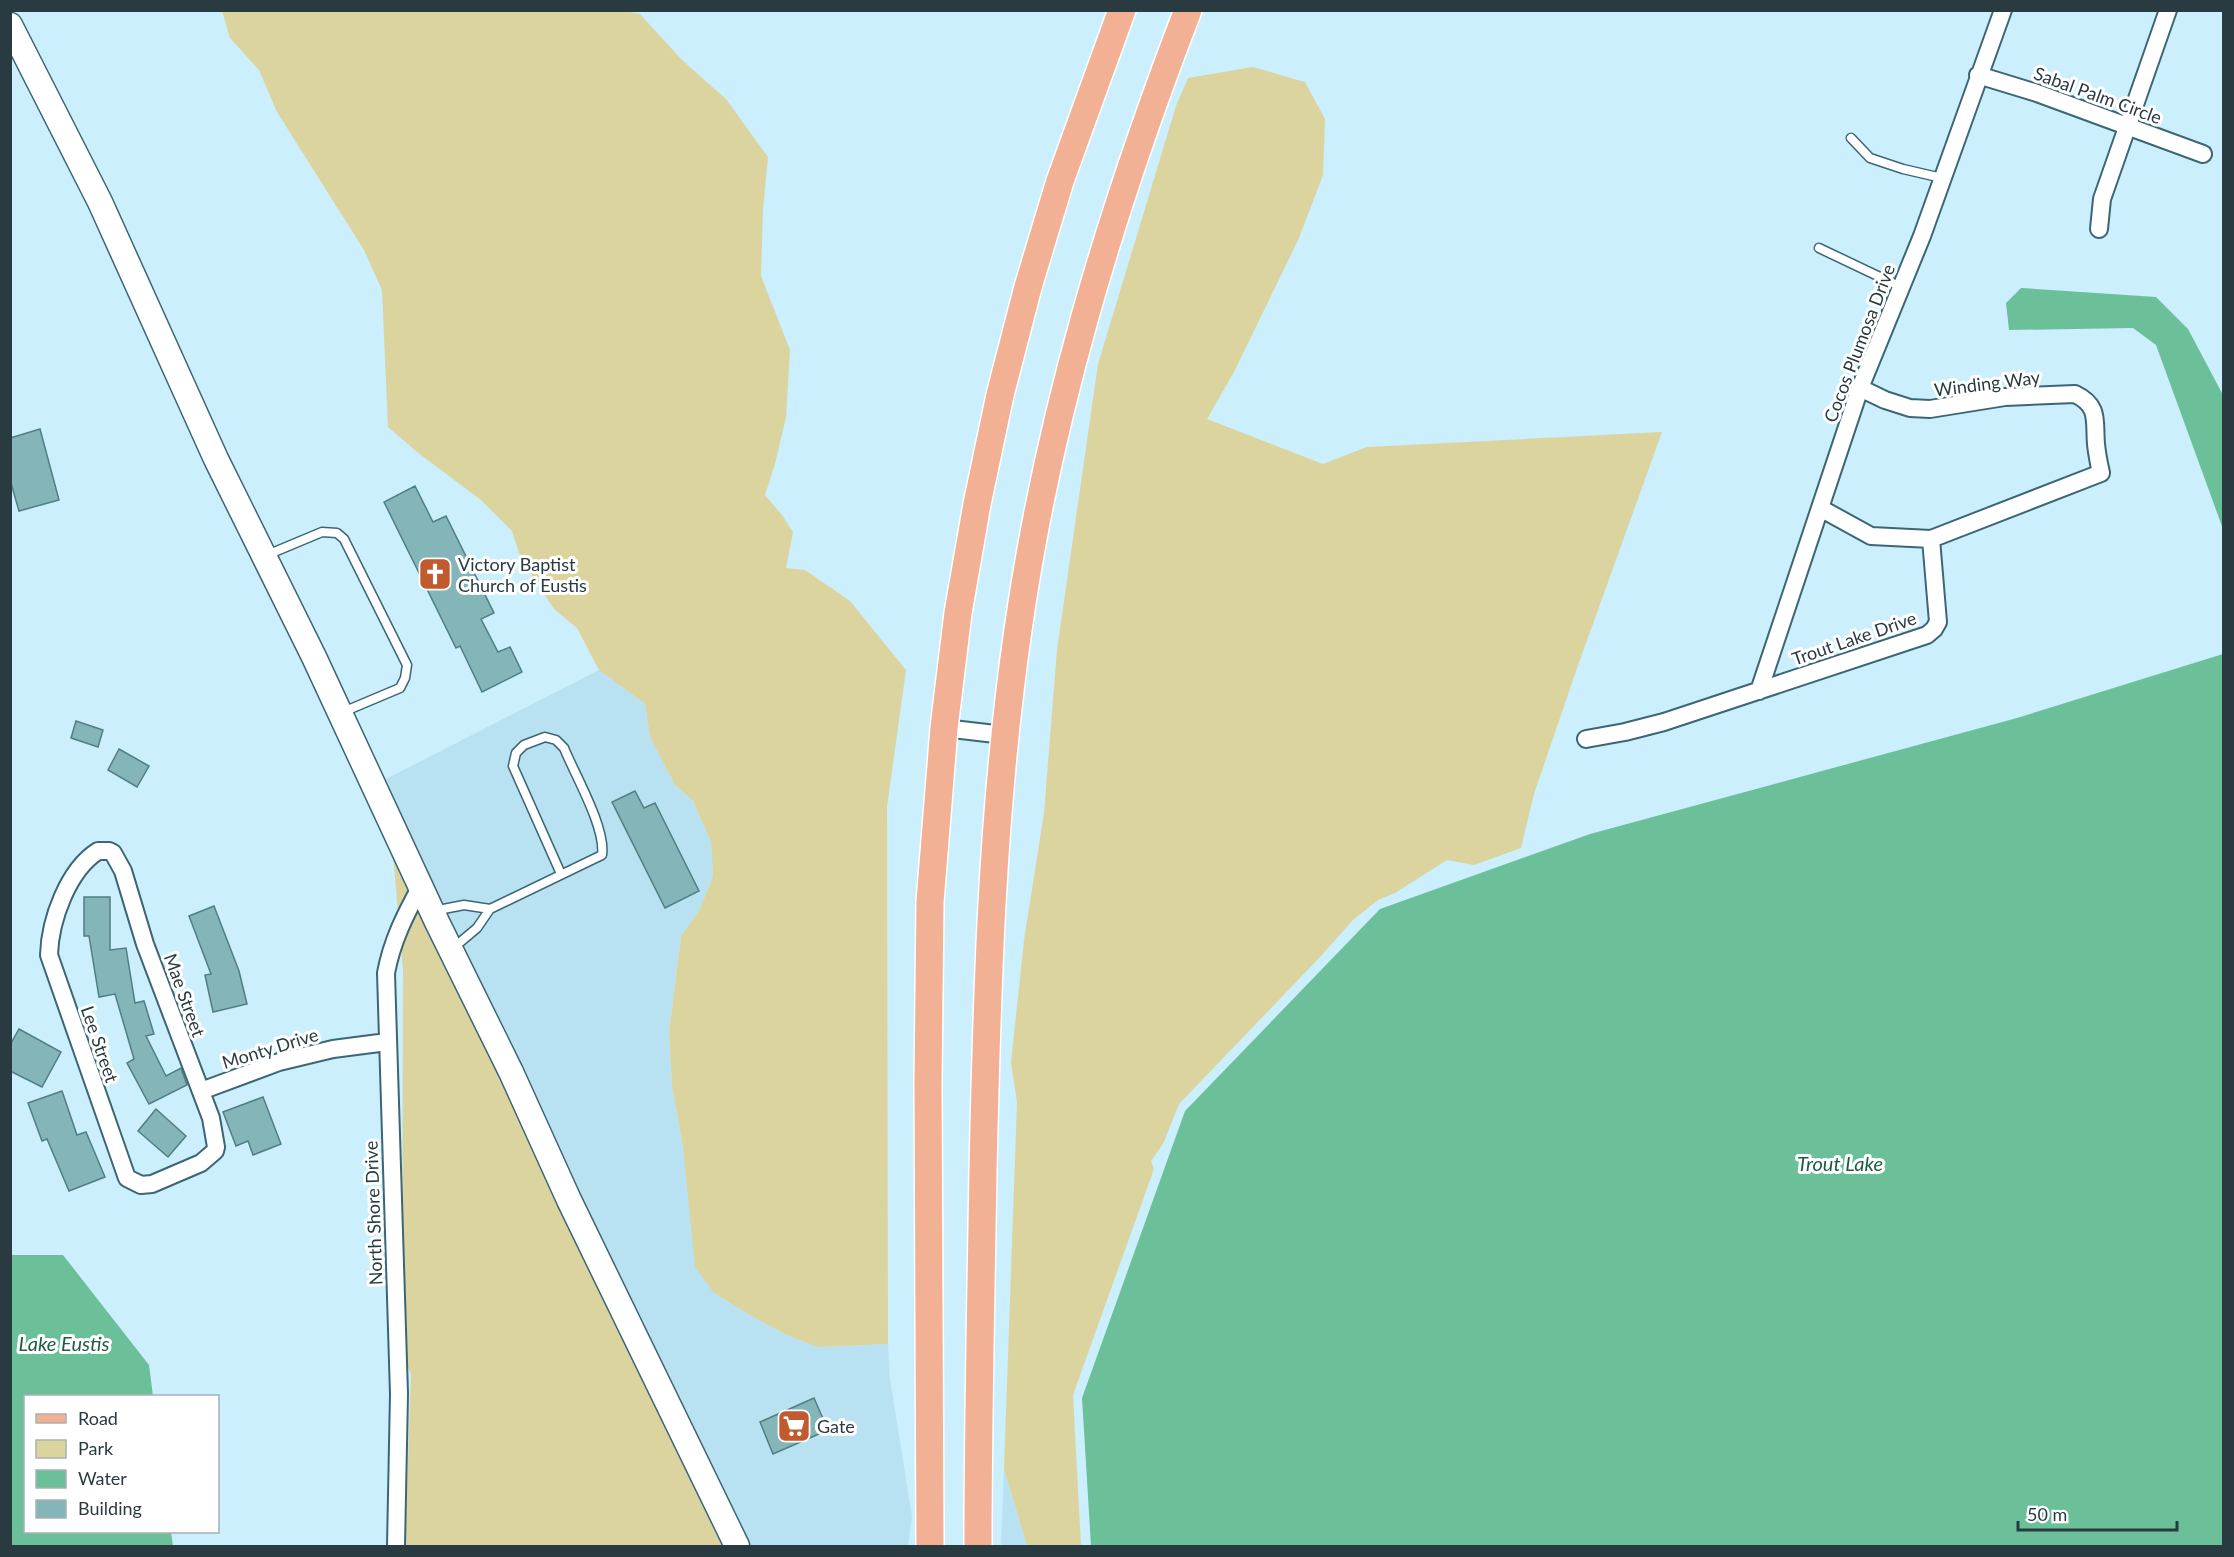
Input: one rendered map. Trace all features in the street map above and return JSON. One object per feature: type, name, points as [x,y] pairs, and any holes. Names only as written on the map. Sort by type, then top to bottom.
[{"type":"main road","points":[[930,1546],[928,978],[930,902],[944,728],[958,613],[977,504],[1000,394],[1028,287],[1060,181],[1122,10]]},
{"type":"main road","points":[[978,1546],[978,1446],[988,995],[1004,735],[1020,616],[1037,519],[1062,403],[1117,206],[1152,104],[1188,10]]},
{"type":"main road","points":[[10,25],[100,202],[216,459],[451,950],[512,1072],[569,1200],[737,1546]]},
{"type":"main road","points":[[968,1546],[978,1446]]},
{"type":"street","name":"Cocos Plumosa Drive","points":[[1759,691],[1860,388],[1901,287],[2003,10]]},
{"type":"street","points":[[2099,229],[2102,199],[2168,10]]},
{"type":"street","name":"Sabal Palm Circle","points":[[1978,75],[2037,93],[2203,154]]},
{"type":"street","name":"Winding Way","points":[[1860,388],[1885,400],[1910,408],[1930,410],[2005,397],[2075,394],[2084,398],[2092,409],[2097,421],[2096,443],[2101,473],[1931,539]]},
{"type":"street","points":[[1820,508],[1871,536],[1891,539],[1931,539]]},
{"type":"street","name":"Trout Lake Drive","points":[[1586,739],[1654,725],[1927,635],[1938,622],[1931,539]]},
{"type":"street","points":[[944,728],[1004,735]]},
{"type":"street","name":"Lee Street","points":[[113,853],[98,851],[78,869],[59,906],[50,937],[49,955],[127,1178],[141,1185],[152,1184],[201,1163],[216,1151]]},
{"type":"street","name":"Mae Street","points":[[113,853],[123,871],[145,944],[211,1118],[216,1151]]},
{"type":"street","name":"North Shore Drive","points":[[396,1546],[399,1394],[386,974],[390,949],[403,918],[421,886]]},
{"type":"street","name":"Monty Drive","points":[[201,1091],[279,1062],[333,1049],[387,1042]]},
{"type":"lane","points":[[1851,138],[1870,158],[1942,178]]},
{"type":"lane","points":[[1819,248],[1838,255],[1901,287]]},
{"type":"lane","points":[[264,556],[322,532],[337,532],[344,539],[407,665],[405,678],[400,688],[340,714]]},
{"type":"lane","points":[[451,950],[477,928],[490,909],[602,855],[604,844],[599,828],[564,748],[556,740],[545,737],[524,745],[516,753],[513,766],[561,874]]},
{"type":"lane","points":[[433,912],[464,905],[490,909]]},
{"type":"shaded area","points":[[599,670],[645,704],[650,737],[675,785],[693,801],[711,842],[713,876],[700,909],[681,936],[669,1032],[672,1085],[714,1293],[789,1336],[818,1347],[888,1344],[890,1379],[912,1517],[908,1546],[750,1546],[579,1194],[521,1065],[384,780]]},
{"type":"shaded area","points":[[1004,1469],[1027,1546],[1001,1546]]},
{"type":"green space","points":[[621,10],[640,14],[682,60],[726,99],[768,157],[763,210],[761,276],[790,350],[786,417],[765,495],[793,532],[786,568],[805,570],[850,601],[906,670],[887,807],[888,1344],[818,1347],[789,1336],[714,1293],[695,1267],[683,1147],[672,1085],[669,1032],[681,936],[700,909],[713,876],[711,842],[693,801],[675,785],[650,737],[645,704],[599,670],[577,628],[555,610],[536,583],[519,553],[512,531],[481,500],[388,427],[382,290],[364,250],[277,112],[259,70],[230,38],[222,11]]},
{"type":"green space","points":[[1253,67],[1305,82],[1325,119],[1323,175],[1299,238],[1234,372],[1207,419],[1323,464],[1367,447],[1662,432],[1534,794],[1521,848],[1474,865],[1447,860],[1395,893],[1378,900],[1353,920],[1179,1104],[1163,1144],[1151,1161],[1154,1169],[1073,1395],[1081,1546],[1027,1546],[1004,1469],[1017,1102],[1011,1063],[1024,940],[1044,813],[1057,650],[1098,364],[1176,106],[1188,78]]},
{"type":"green space","points":[[393,854],[722,1546],[405,1546],[411,1374],[402,1354],[403,970]]},
{"type":"water","points":[[2021,288],[2156,297],[2188,329],[2223,395],[2223,529],[2156,345],[2133,328],[2009,330],[2006,303]]},
{"type":"water","name":"Trout Lake","points":[[2223,654],[2223,1546],[1091,1546],[1082,1398],[1185,1111],[1380,909],[1590,834],[2017,718]]},
{"type":"water","name":"Lake Eustis","points":[[11,1255],[63,1255],[149,1365],[153,1395],[24,1395],[24,1533],[171,1533],[173,1546],[11,1546]]},
{"type":"building","points":[[40,429],[59,500],[19,511],[10,480],[10,438]]},
{"type":"building","points":[[415,486],[433,522],[446,516],[494,613],[481,619],[498,652],[510,647],[522,672],[482,692],[460,646],[456,648],[384,502]]},
{"type":"building","points":[[76,721],[103,730],[98,747],[71,738]]},
{"type":"building","points":[[119,749],[149,766],[137,787],[108,770]]},
{"type":"building","points":[[635,791],[644,808],[655,803],[699,891],[665,908],[612,802]]},
{"type":"building","points":[[84,897],[110,897],[110,950],[126,948],[135,1003],[144,1001],[154,1034],[146,1036],[166,1076],[181,1068],[187,1085],[149,1104],[127,1063],[134,1059],[115,994],[99,997],[89,936],[84,936]]},
{"type":"building","points":[[214,906],[239,971],[247,1004],[213,1012],[205,975],[211,974],[189,916]]},
{"type":"building","points":[[19,1029],[61,1052],[42,1087],[10,1071],[10,1045]]},
{"type":"building","points":[[62,1091],[77,1135],[86,1132],[105,1177],[69,1191],[47,1139],[42,1141],[28,1103]]},
{"type":"building","points":[[263,1097],[281,1144],[253,1155],[248,1141],[236,1146],[223,1112]]},
{"type":"building","points":[[156,1109],[186,1136],[168,1157],[138,1131]]},
{"type":"building","name":"Gate","points":[[814,1398],[828,1430],[773,1454],[760,1422]]},
{"type":"place","name":"Victory Baptist Church of Eustis","points":[[435,574]]},
{"type":"place","name":"Gate","points":[[794,1426]]}]
